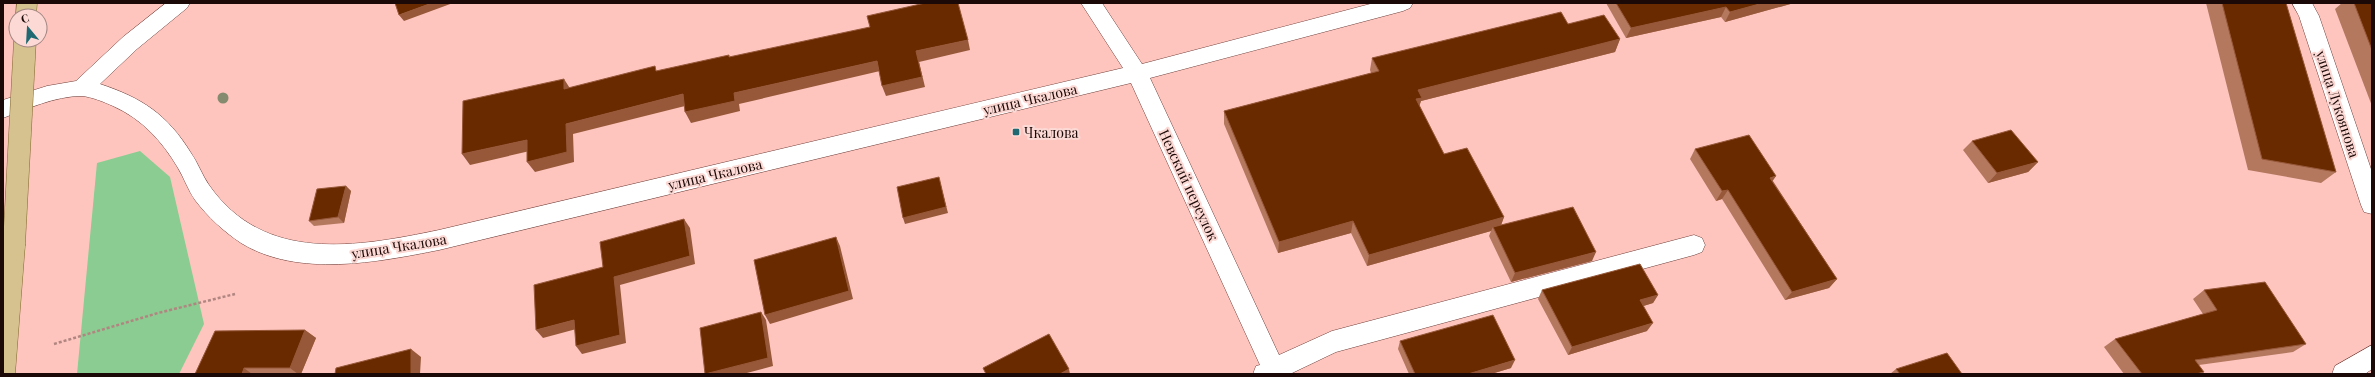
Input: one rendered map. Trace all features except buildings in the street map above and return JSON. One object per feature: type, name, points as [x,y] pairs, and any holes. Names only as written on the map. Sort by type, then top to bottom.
[{"type":"main road","points":[[4,374],[14,245],[25,48]]},
{"type":"street","points":[[3,109],[46,94],[82,88],[130,43],[180,3]]},
{"type":"street","name":"Невский переулок","points":[[1091,3],[1137,73],[1271,372]]},
{"type":"street","name":"улица Чкалова","points":[[82,88],[115,97],[139,107],[157,123],[184,159],[202,192],[232,227],[252,239],[274,247],[328,255],[359,254],[439,240],[1137,73],[1403,3]]},
{"type":"street","name":"улица Лукоянова","points":[[2302,3],[2309,16],[2372,205]]},
{"type":"street","points":[[1271,372],[1332,342],[1694,245]]},
{"type":"street","points":[[2344,374],[2372,356]]},
{"type":"path","points":[[54,344],[158,313],[234,294]]},
{"type":"green space","points":[[140,151],[170,177],[204,324],[179,374],[77,374],[97,163]]},
{"type":"place","name":"Чкалова","points":[[1016,132]]}]
